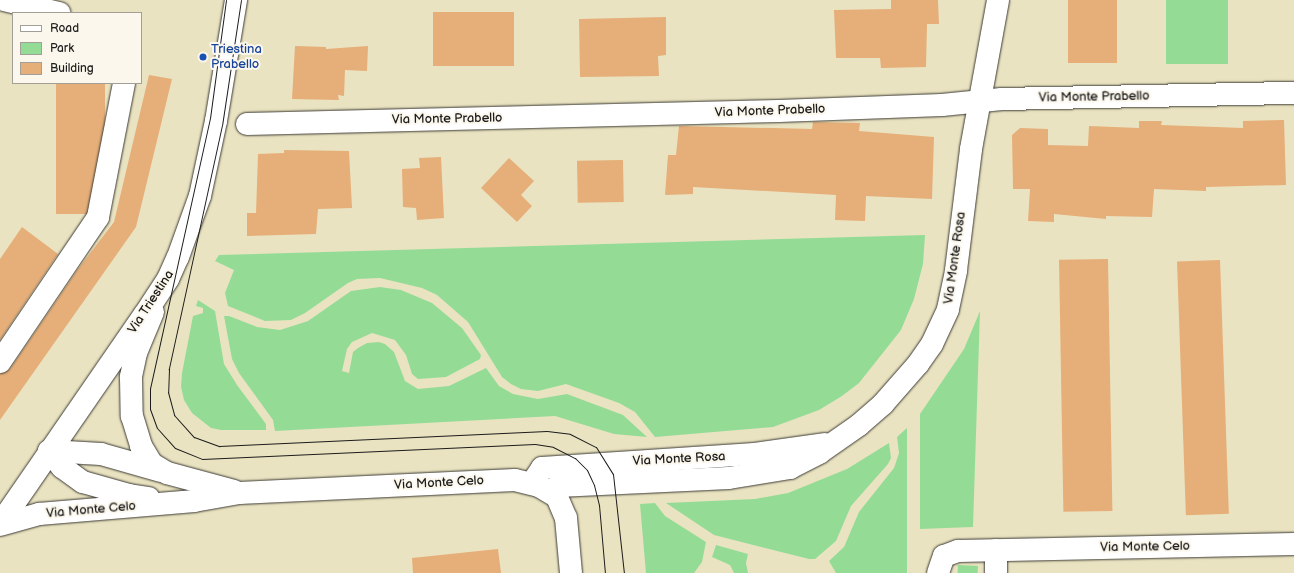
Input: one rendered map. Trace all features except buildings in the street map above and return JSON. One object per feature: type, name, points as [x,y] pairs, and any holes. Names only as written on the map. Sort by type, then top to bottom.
[{"type":"street","points":[[4,0],[54,12]]},
{"type":"street","name":"Via Triestina","points":[[228,48],[232,0]]},
{"type":"street","name":"Via Triestina","points":[[0,524],[168,279],[188,234],[200,196],[216,121],[236,0]]},
{"type":"street","name":"Via Monte Rosa","points":[[541,488],[542,468],[755,454],[833,442],[875,411],[918,364],[932,344],[948,309],[980,101],[998,0]]},
{"type":"street","points":[[0,362],[98,217],[124,84]]},
{"type":"street","name":"Via Monte Prabello","points":[[246,124],[779,111],[942,105],[980,101],[1294,93]]},
{"type":"street","name":"Via Monte Celo","points":[[167,473],[152,464],[144,453],[133,421],[130,398],[136,353],[168,279]]},
{"type":"street","name":"Via Monte Celo","points":[[49,451],[101,454],[239,492]]},
{"type":"street","name":"Via Monte Celo","points":[[49,451],[62,467],[83,482],[129,495],[184,502]]},
{"type":"street","name":"Via Monte Celo","points":[[0,524],[39,514],[184,502],[239,492],[505,480],[541,488]]},
{"type":"street","points":[[541,488],[557,497],[563,509],[571,573]]},
{"type":"street","name":"Via Monte Celo","points":[[938,573],[944,556],[958,552],[1294,544]]},
{"type":"street","points":[[996,550],[996,573]]},
{"type":"green space","points":[[1166,0],[1228,0],[1228,64],[1166,64]]},
{"type":"green space","points":[[925,235],[923,264],[914,299],[901,330],[859,383],[842,396],[819,410],[773,427],[655,437],[635,412],[619,403],[566,384],[538,391],[521,389],[511,384],[502,377],[468,322],[437,295],[422,288],[380,278],[357,279],[348,283],[305,313],[291,320],[265,321],[228,306],[225,293],[234,270],[215,261],[219,255]]},
{"type":"green space","points":[[380,287],[401,290],[432,303],[462,328],[481,355],[480,359],[446,377],[418,379],[412,374],[406,355],[395,340],[372,333],[352,342],[347,349],[342,371],[349,373],[353,352],[358,348],[367,343],[379,342],[385,344],[394,352],[405,381],[418,389],[449,386],[486,368],[499,386],[513,394],[538,399],[567,394],[623,415],[647,437],[614,434],[555,416],[275,431],[273,420],[239,373],[232,359],[224,316],[229,316],[257,327],[280,330],[308,321],[351,291]]},
{"type":"green space","points":[[198,300],[215,311],[224,364],[237,385],[266,424],[266,430],[221,430],[211,428],[192,413],[184,400],[181,387],[182,373],[193,316],[203,313],[203,308],[196,306]]},
{"type":"green space","points":[[980,311],[973,527],[920,529],[920,414],[964,349]]},
{"type":"green space","points":[[907,428],[907,573],[836,573],[829,561],[844,547],[859,512],[894,468],[899,453],[897,437]]},
{"type":"green space","points":[[889,443],[891,458],[888,464],[851,506],[836,541],[815,559],[809,559],[714,535],[666,503],[755,499],[788,493],[847,469]]},
{"type":"green space","points":[[655,503],[665,516],[706,542],[702,562],[694,573],[646,573],[640,504]]},
{"type":"green space","points":[[716,545],[748,554],[746,563],[748,573],[734,573],[730,565],[712,557]]},
{"type":"green space","points":[[958,565],[978,566],[978,573],[958,573]]},
{"type":"tram line","points":[[226,0],[210,118],[150,388],[150,409],[157,428],[175,448],[202,459],[535,444],[553,447],[575,458],[587,470],[594,485],[599,505],[605,573]]},
{"type":"tram line","points":[[241,0],[222,125],[169,369],[168,392],[174,415],[194,437],[219,446],[547,431],[570,434],[596,447],[613,474],[624,573]]},
{"type":"place","name":"Triestina Prabello","points":[[203,57]]}]
